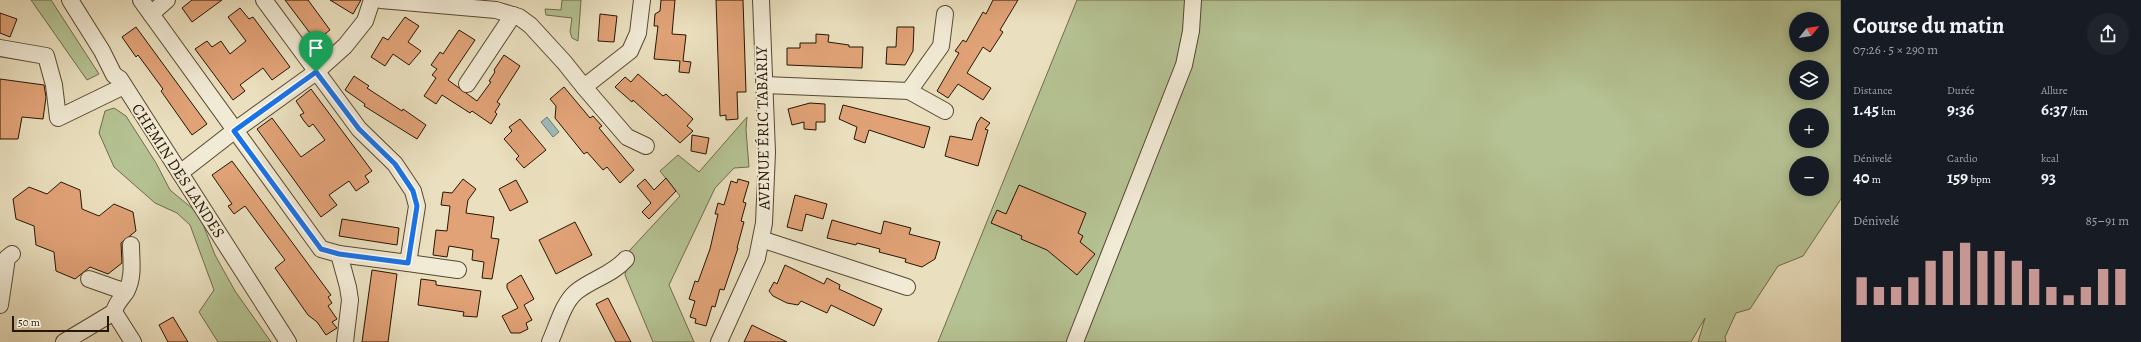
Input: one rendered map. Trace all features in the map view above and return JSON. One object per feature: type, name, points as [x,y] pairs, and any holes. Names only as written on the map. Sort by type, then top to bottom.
[{"type":"street","name":"CHEMIN DES LANDES","points":[[70,0],[102,51],[114,75],[120,79],[288,342]]},
{"type":"street","points":[[141,0],[234,131],[321,249],[339,254],[458,270]]},
{"type":"street","points":[[151,14],[167,0]]},
{"type":"street","points":[[264,0],[359,129],[395,164],[413,191],[417,206],[408,263]]},
{"type":"street","points":[[180,174],[234,131],[316,72],[357,33],[365,21],[372,0]]},
{"type":"street","points":[[380,0],[496,10],[513,15],[530,25],[564,62],[627,137],[646,146]]},
{"type":"street","points":[[584,87],[630,51],[638,33],[642,0]]},
{"type":"street","name":"AVENUE ÉRIC TABARLY","points":[[719,342],[757,258],[764,223],[767,152],[761,0]]},
{"type":"street","points":[[1075,342],[1184,65],[1190,31],[1193,0]]},
{"type":"street","points":[[909,91],[940,46],[945,14]]},
{"type":"street","points":[[467,84],[513,15]]},
{"type":"street","points":[[0,48],[46,56],[54,85],[58,118],[124,86]]},
{"type":"street","points":[[765,85],[909,91],[945,111]]},
{"type":"street","points":[[761,239],[907,287]]},
{"type":"street","points":[[130,245],[132,280],[126,292],[116,303],[114,312],[132,342]]},
{"type":"street","points":[[0,305],[7,258],[12,254]]},
{"type":"street","points":[[339,254],[350,300],[344,342]]},
{"type":"street","points":[[550,342],[569,300],[576,292],[618,268],[626,259]]},
{"type":"street","points":[[89,279],[126,292]]},
{"type":"street","points":[[64,342],[114,312]]},
{"type":"green space","points":[[31,0],[51,0],[99,74],[87,80]]},
{"type":"green space","points":[[562,0],[581,0],[578,41],[572,38],[570,32],[572,18],[546,15],[545,9],[561,10]]},
{"type":"green space","points":[[1077,0],[1841,0],[1841,199],[1803,256],[1778,266],[1750,309],[1736,313],[1725,337],[1726,342],[1698,342],[1705,318],[1691,342],[938,342]]},
{"type":"green space","points":[[114,108],[126,116],[156,163],[170,190],[199,214],[215,255],[235,291],[271,342],[218,342],[199,312],[214,290],[190,225],[177,213],[155,203],[114,167],[99,133],[105,111]]},
{"type":"green space","points":[[747,117],[746,130],[749,167],[734,168],[715,188],[669,285],[694,342],[653,342],[625,275],[630,250],[680,196],[660,171],[678,155],[699,172]]},
{"type":"water","points":[[547,117],[559,132],[553,137],[541,122]]},
{"type":"building","points":[[192,0],[222,0],[192,22],[182,8]]},
{"type":"building","points":[[285,0],[308,0],[330,30],[316,41]]},
{"type":"building","points":[[330,0],[361,0],[353,14]]},
{"type":"building","points":[[661,0],[675,0],[672,34],[686,35],[683,61],[691,62],[689,73],[679,72],[680,61],[654,59],[658,26],[654,26],[655,14],[660,11]]},
{"type":"building","points":[[716,0],[743,0],[746,92],[737,92],[738,119],[726,120],[726,115],[720,116]]},
{"type":"building","points":[[993,0],[1018,0],[1000,30],[1003,32],[990,52],[983,47],[967,73],[991,88],[983,100],[958,84],[948,98],[937,91],[959,53],[955,51],[963,40],[966,42],[983,12],[986,14]]},
{"type":"building","points":[[240,8],[249,19],[253,17],[290,67],[272,80],[263,68],[240,85],[245,91],[233,100],[195,49],[207,41],[212,47],[221,41],[230,54],[246,41],[228,17]]},
{"type":"building","points":[[0,13],[17,19],[10,37],[0,33]]},
{"type":"building","points":[[600,14],[617,16],[614,42],[598,41]]},
{"type":"building","points":[[405,17],[419,26],[408,42],[421,51],[409,65],[393,54],[385,66],[371,57],[383,37],[388,40]]},
{"type":"building","points":[[136,27],[207,124],[192,135],[161,91],[163,89],[138,55],[136,57],[122,37]]},
{"type":"building","points":[[897,27],[914,27],[913,51],[905,65],[886,64],[887,47],[896,47]]},
{"type":"building","points":[[459,30],[475,40],[448,80],[477,101],[491,82],[489,81],[495,72],[494,70],[504,55],[520,66],[497,102],[500,104],[495,112],[497,114],[491,124],[472,111],[470,113],[442,95],[436,104],[424,96],[436,78],[432,75],[437,69],[431,65],[440,52],[443,54]]},
{"type":"building","points":[[816,34],[829,35],[828,42],[849,45],[849,47],[863,47],[862,68],[787,65],[787,48],[800,48],[800,43],[816,43]]},
{"type":"building","points":[[638,74],[663,96],[666,94],[693,119],[687,126],[693,131],[680,143],[633,100],[632,102],[615,87],[625,77],[631,82]]},
{"type":"building","points":[[354,76],[369,86],[367,88],[402,111],[403,109],[426,125],[417,139],[364,106],[365,104],[345,90]]},
{"type":"building","points":[[0,79],[44,85],[46,97],[43,119],[22,117],[18,139],[0,139]]},
{"type":"building","points":[[564,87],[590,118],[593,116],[602,126],[599,128],[634,170],[620,183],[607,167],[603,170],[587,152],[584,154],[555,118],[556,106],[550,99]]},
{"type":"building","points":[[311,89],[372,171],[365,176],[369,182],[356,191],[349,181],[329,195],[337,205],[321,217],[257,129],[272,118],[301,157],[325,140],[313,124],[309,127],[304,121],[300,115],[304,113],[296,101]]},
{"type":"building","points":[[810,103],[825,104],[825,122],[816,122],[816,130],[804,129],[804,122],[792,125],[788,109]]},
{"type":"building","points":[[843,105],[930,127],[924,148],[869,130],[865,143],[854,139],[857,127],[839,119]]},
{"type":"building","points":[[981,117],[990,123],[985,129],[988,130],[978,166],[945,156],[950,136],[972,140],[977,123]]},
{"type":"building","points":[[520,119],[546,150],[524,168],[516,159],[519,156],[504,139],[512,131],[509,127]]},
{"type":"building","points":[[692,135],[709,138],[706,154],[691,151]]},
{"type":"building","points":[[232,161],[331,295],[328,297],[332,303],[328,306],[337,319],[332,322],[337,328],[326,335],[317,322],[308,315],[275,268],[285,260],[245,206],[234,214],[228,206],[232,204],[212,175]]},
{"type":"building","points":[[666,178],[676,191],[649,219],[642,212],[651,203],[637,186],[645,179],[654,190]]},
{"type":"building","points":[[463,179],[476,189],[468,200],[466,213],[494,217],[491,238],[499,239],[492,279],[482,278],[484,262],[472,260],[473,250],[449,246],[447,257],[433,255],[436,230],[447,231],[450,206],[441,205],[443,192],[452,193]]},
{"type":"building","points":[[738,179],[749,182],[743,202],[746,203],[741,221],[744,222],[738,248],[724,290],[720,289],[715,307],[712,306],[706,326],[695,323],[696,319],[690,317],[695,301],[689,299],[695,281],[698,282],[710,249],[718,214],[715,214],[718,203],[724,205],[731,181],[737,183]]},
{"type":"building","points":[[516,180],[528,202],[510,211],[499,189]]},
{"type":"building","points":[[61,182],[80,190],[82,209],[99,216],[114,204],[133,212],[136,231],[121,243],[122,263],[108,274],[90,267],[75,279],[56,271],[54,252],[36,245],[34,226],[16,219],[13,199],[29,187],[47,194]]},
{"type":"building","points":[[1019,185],[1086,213],[1078,233],[1083,236],[1080,242],[1095,254],[1077,275],[1047,250],[1021,239],[1022,236],[991,223],[997,210],[1006,214]]},
{"type":"building","points":[[795,195],[827,204],[823,219],[806,214],[802,231],[787,227]]},
{"type":"building","points":[[342,219],[399,228],[397,245],[339,236]]},
{"type":"building","points":[[832,220],[881,234],[884,221],[911,228],[909,234],[940,242],[935,259],[922,267],[905,262],[906,259],[879,252],[880,249],[857,243],[856,245],[827,238]]},
{"type":"building","points":[[575,222],[592,255],[556,274],[539,240]]},
{"type":"building","points":[[785,265],[824,284],[827,278],[840,285],[839,289],[882,309],[874,326],[831,305],[827,313],[801,301],[798,305],[787,303],[773,296],[769,291],[774,282],[777,284]]},
{"type":"building","points":[[372,270],[397,274],[388,342],[362,342]]},
{"type":"building","points":[[521,275],[534,299],[524,305],[532,320],[526,323],[528,329],[520,333],[511,333],[502,316],[518,308],[507,288],[507,284]]},
{"type":"building","points":[[421,279],[436,281],[436,285],[481,291],[477,317],[463,316],[464,312],[418,305]]},
{"type":"building","points":[[608,298],[631,342],[616,342],[613,337],[596,304]]},
{"type":"building","points":[[173,317],[188,342],[168,342],[159,325]]},
{"type":"building","points":[[752,325],[760,329],[787,342],[744,342]]},
{"type":"route","points":[[316,72],[359,129],[395,164],[413,191],[417,206],[408,263],[339,254],[321,249],[234,131],[316,72]]}]
